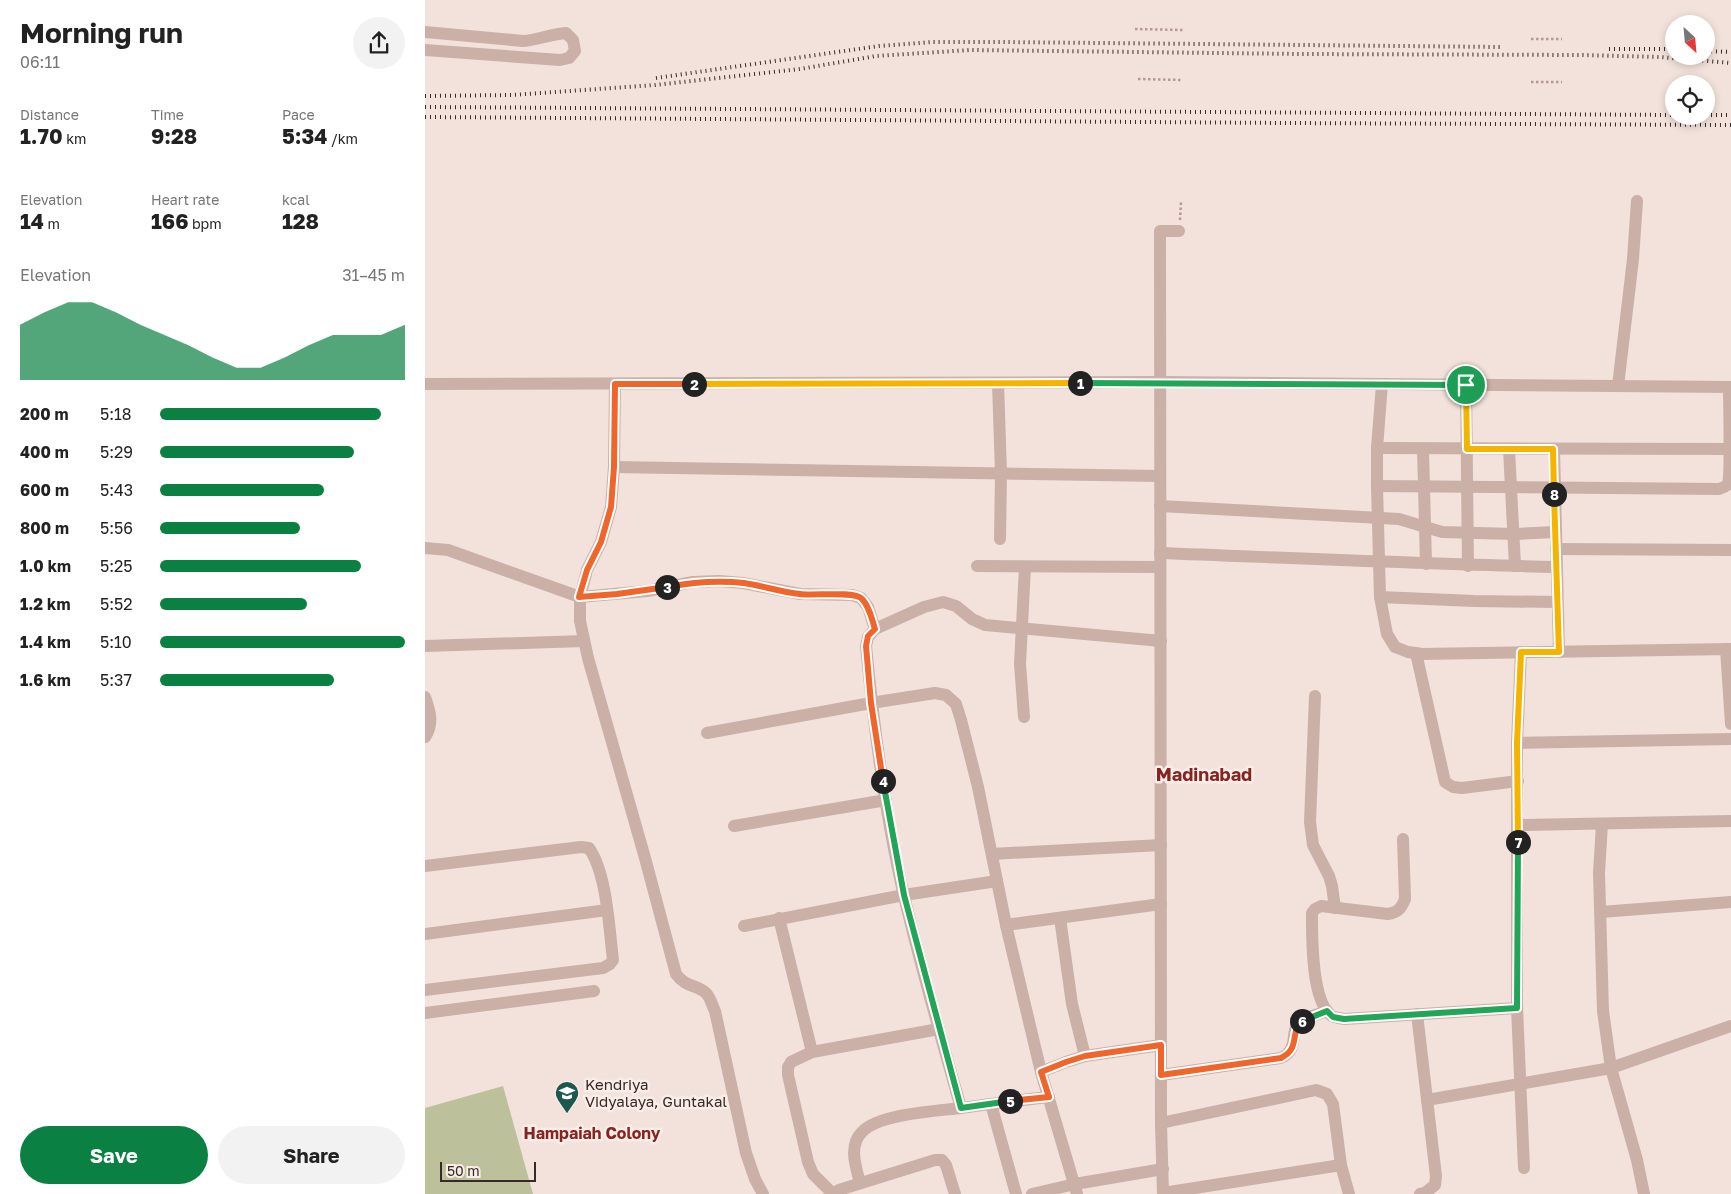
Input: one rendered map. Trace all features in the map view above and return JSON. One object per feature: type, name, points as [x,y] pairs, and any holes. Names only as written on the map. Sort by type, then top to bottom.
[{"type":"street","points":[[425,32],[523,41],[537,40],[551,34],[566,33],[573,40],[575,50],[569,58],[560,60],[425,50]]},
{"type":"street","points":[[1618,386],[1633,259],[1637,201]]},
{"type":"street","points":[[1179,232],[1160,231],[1161,1123],[1163,1194],[1341,1165]]},
{"type":"street","points":[[425,384],[1160,382],[1730,387],[1731,449],[1729,483],[1725,488],[1554,489],[1377,486]]},
{"type":"street","points":[[998,383],[1001,473],[1000,539]]},
{"type":"street","points":[[615,384],[614,467],[611,507],[601,542],[587,570],[579,597],[583,641],[676,974],[682,982],[706,993],[715,1011],[746,1153],[755,1179],[763,1194]]},
{"type":"street","points":[[1382,384],[1377,448],[1380,597],[1387,634],[1395,647],[1416,653],[1729,649],[1731,724]]},
{"type":"street","points":[[1466,385],[1468,566]]},
{"type":"street","points":[[1377,448],[1731,449]]},
{"type":"street","points":[[1423,449],[1426,564]]},
{"type":"street","points":[[1509,449],[1515,566]]},
{"type":"street","points":[[1553,449],[1559,652]]},
{"type":"street","points":[[614,467],[1160,476]]},
{"type":"street","points":[[1160,506],[1399,518],[1441,532],[1513,534],[1555,532]]},
{"type":"street","points":[[425,548],[448,550],[579,597],[647,591],[693,582],[719,581],[743,583],[800,594],[853,595],[861,598],[868,607],[875,629]]},
{"type":"street","points":[[1555,548],[1731,550]]},
{"type":"street","points":[[1161,553],[1556,568]]},
{"type":"street","points":[[977,566],[1160,567]]},
{"type":"street","points":[[1024,717],[1020,664],[1025,567]]},
{"type":"street","points":[[1380,597],[1557,602]]},
{"type":"street","points":[[961,1108],[904,895],[886,800],[871,703],[866,646],[868,636],[875,629],[924,607],[943,602],[956,606],[972,619],[985,625],[1161,641]]},
{"type":"street","points":[[425,646],[583,641]]},
{"type":"street","points":[[1521,652],[1517,743],[1517,1008],[1524,1168]]},
{"type":"street","points":[[1416,653],[1445,782],[1453,787],[1462,788],[1518,781]]},
{"type":"street","points":[[707,733],[871,703],[935,694],[946,695],[956,704],[966,739],[1006,925],[1041,1072],[1076,1189]]},
{"type":"street","points":[[1315,696],[1310,822],[1313,845],[1329,876],[1335,908]]},
{"type":"street","points":[[425,697],[431,722],[429,732],[425,737]]},
{"type":"street","points":[[1517,743],[1731,739]]},
{"type":"street","points":[[734,826],[886,800]]},
{"type":"street","points":[[1518,825],[1731,821]]},
{"type":"street","points":[[1602,824],[1599,873],[1603,1011],[1611,1068],[1637,1160],[1644,1194]]},
{"type":"street","points":[[1403,839],[1405,900],[1401,908],[1396,912],[1388,914],[1321,906],[1315,908],[1312,913],[1311,949],[1314,972],[1327,1011],[1333,1017],[1344,1019],[1517,1008]]},
{"type":"street","points":[[992,854],[1161,845]]},
{"type":"street","points":[[425,866],[581,847],[589,848],[599,869],[607,910],[613,960],[603,968],[425,990]]},
{"type":"street","points":[[744,926],[904,895],[997,881]]},
{"type":"street","points":[[1601,912],[1731,902]]},
{"type":"street","points":[[1006,925],[1161,904]]},
{"type":"street","points":[[425,934],[607,910]]},
{"type":"street","points":[[779,918],[813,1052]]},
{"type":"street","points":[[1060,918],[1072,1004],[1085,1056]]},
{"type":"street","points":[[425,1013],[594,991]]},
{"type":"street","points":[[1161,1075],[1281,1058],[1289,1054],[1293,1047],[1297,1026],[1301,1021],[1327,1011]]},
{"type":"street","points":[[1417,1014],[1436,1176],[1435,1185],[1425,1193],[1420,1194]]},
{"type":"street","points":[[939,1029],[813,1052],[791,1062],[788,1067],[788,1075],[808,1162],[813,1174],[833,1194],[839,1190],[935,1160],[942,1160],[946,1165],[955,1194]]},
{"type":"street","points":[[1427,1100],[1611,1068],[1730,1030]]},
{"type":"street","points":[[1041,1072],[1085,1056],[1161,1045]]},
{"type":"street","points":[[1161,1123],[1316,1090],[1327,1094],[1333,1104],[1341,1165],[1349,1194]]},
{"type":"street","points":[[860,1183],[854,1158],[854,1146],[861,1133],[871,1126],[922,1112],[1049,1097]]},
{"type":"street","points":[[991,1104],[1015,1194]]},
{"type":"street","points":[[1032,1194],[1076,1189],[1163,1169]]},
{"type":"path","points":[[1135,29],[1183,30]]},
{"type":"path","points":[[1531,39],[1562,39]]},
{"type":"path","points":[[1138,79],[1182,80]]},
{"type":"path","points":[[1531,82],[1562,82]]},
{"type":"path","points":[[1179,232],[1181,202]]},
{"type":"green space","points":[[503,1086],[533,1194],[425,1194],[425,1108]]},
{"type":"railway","points":[[656,78],[879,46],[932,42],[1501,47]]},
{"type":"railway","points":[[1609,49],[1665,49]]},
{"type":"railway","points":[[425,96],[512,95],[655,85],[800,69],[876,56],[970,50],[1583,55],[1659,57],[1731,63]]},
{"type":"railway","points":[[1715,51],[1731,52]]},
{"type":"railway","points":[[425,107],[1665,115]]},
{"type":"railway","points":[[1715,115],[1731,115]]},
{"type":"railway","points":[[425,117],[1731,125]]},
{"type":"place","name":"Kendriya Vidyalaya, Guntakal","points":[[567,1114]]},
{"type":"district","name":"Madinabad","points":[[1204,774]]},
{"type":"district","name":"Hampaiah Colony","points":[[592,1133]]},
{"type":"route","points":[[1160,382],[1466,385],[1467,449],[1553,449],[1559,652],[1521,652],[1517,743],[1517,1008],[1344,1019],[1333,1017],[1327,1011],[1301,1021],[1297,1026],[1293,1047],[1289,1054],[1281,1058],[1161,1075],[1161,1045],[1085,1056],[1041,1072],[1049,1097],[961,1108],[904,895],[886,800],[871,703],[866,646],[868,636],[875,629],[868,607],[861,598],[853,595],[800,594],[743,583],[719,581],[693,582],[647,591],[579,597],[587,570],[601,542],[611,507],[614,467],[615,384],[1160,382]]}]
